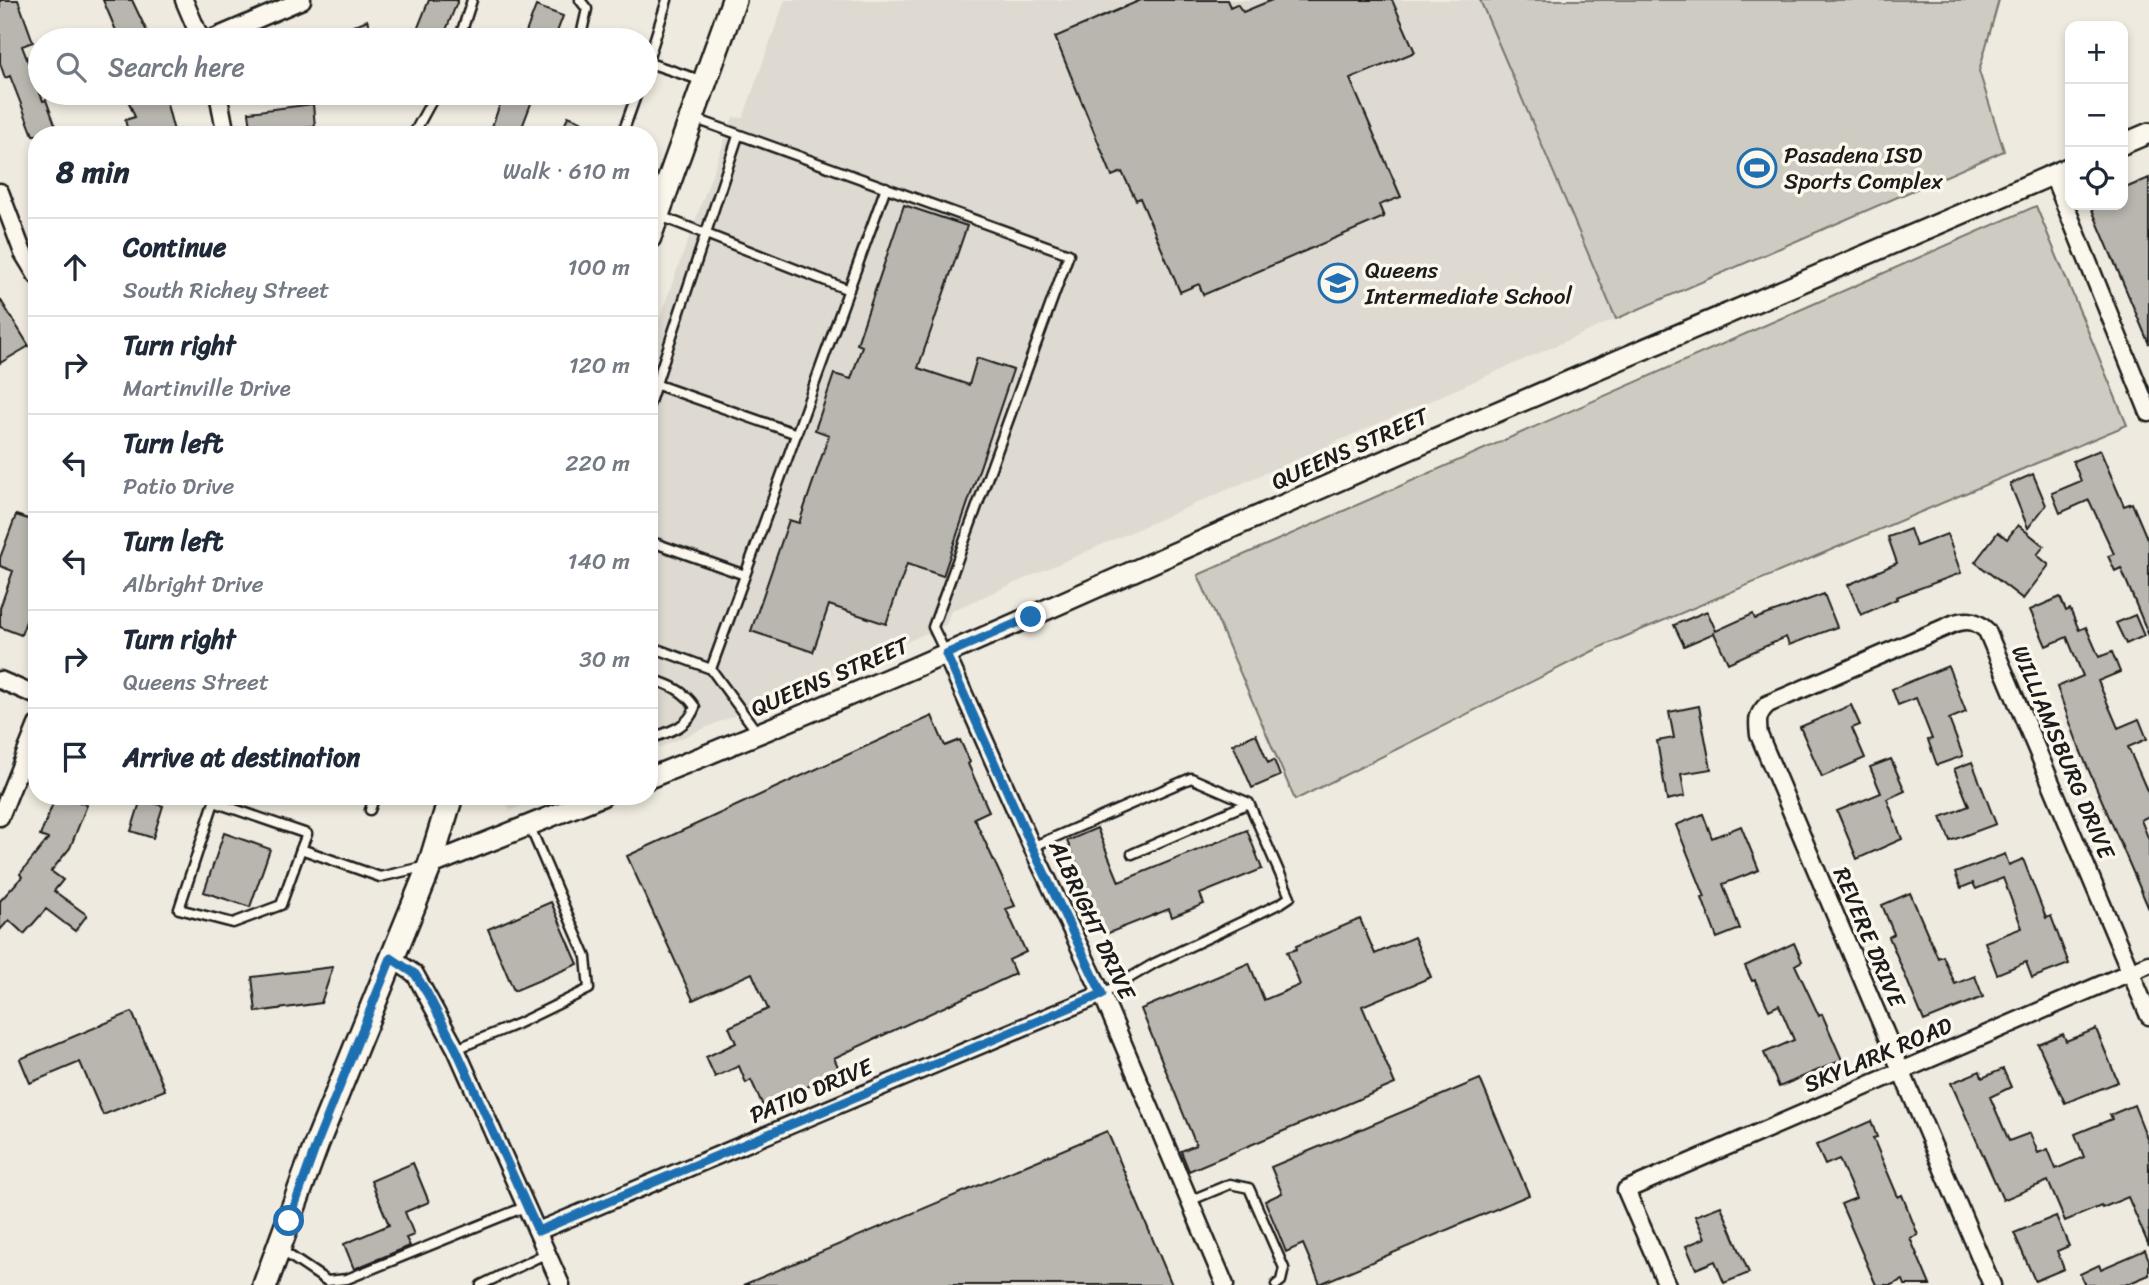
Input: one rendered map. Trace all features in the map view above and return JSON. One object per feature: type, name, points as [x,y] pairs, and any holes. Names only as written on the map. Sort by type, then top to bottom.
[{"type":"main road","points":[[658,201],[693,118],[731,1]]},
{"type":"main road","points":[[265,1285],[317,1143],[430,865],[448,805]]},
{"type":"street","points":[[184,0],[196,28]]},
{"type":"street","points":[[237,28],[302,0]]},
{"type":"street","points":[[220,105],[224,126]]},
{"type":"street","points":[[2128,142],[2148,135]]},
{"type":"street","points":[[2062,171],[2149,413]]},
{"type":"street","name":"QUEENS STREET","points":[[658,774],[946,654],[1658,342],[2062,171]]},
{"type":"street","points":[[0,192],[28,261]]},
{"type":"street","name":"WILLIAMSBURG DRIVE","points":[[1863,662],[1966,620],[1979,623],[1987,631],[2149,1016]]},
{"type":"street","name":"ALBRIGHT DRIVE","points":[[946,654],[1032,847],[1102,994],[1225,1285]]},
{"type":"street","name":"REVERE DRIVE","points":[[1863,662],[1768,704],[1759,713],[1757,723],[1992,1285]]},
{"type":"street","points":[[0,680],[28,692]]},
{"type":"street","points":[[0,817],[28,747]]},
{"type":"street","points":[[430,865],[580,805]]},
{"type":"street","points":[[391,958],[415,974],[456,1049],[561,1285]]},
{"type":"street","name":"SKYLARK ROAD","points":[[1667,1285],[1626,1189],[2149,964]]},
{"type":"street","name":"PATIO DRIVE","points":[[538,1231],[1102,994]]},
{"type":"lane","points":[[463,28],[472,0]]},
{"type":"lane","points":[[580,0],[587,9],[583,28]]},
{"type":"lane","points":[[658,28],[667,0]]},
{"type":"lane","points":[[658,67],[706,82]]},
{"type":"lane","points":[[418,126],[429,105]]},
{"type":"lane","points":[[625,126],[633,105]]},
{"type":"lane","points":[[693,118],[1069,254],[933,627],[946,654]]},
{"type":"lane","points":[[658,370],[738,136]]},
{"type":"lane","points":[[712,669],[886,187]]},
{"type":"lane","points":[[658,207],[706,234],[849,290]]},
{"type":"lane","points":[[658,386],[797,434]]},
{"type":"lane","points":[[658,544],[745,575]]},
{"type":"lane","points":[[658,649],[712,669],[759,734]]},
{"type":"lane","points":[[658,681],[678,688],[695,708],[684,725],[658,735]]},
{"type":"lane","points":[[1032,847],[1191,778],[1249,803],[1290,897],[1155,963],[1102,994]]},
{"type":"lane","points":[[1132,855],[1249,803]]},
{"type":"lane","points":[[213,805],[179,909],[233,923],[281,905],[307,834],[223,805]]},
{"type":"lane","points":[[370,810],[372,805]]},
{"type":"lane","points":[[456,1049],[517,1024],[589,989],[586,957],[530,825]]},
{"type":"lane","points":[[301,849],[380,877],[430,865]]},
{"type":"lane","points":[[1189,1201],[1230,1184],[1250,1188],[1284,1268],[1281,1280],[1276,1285]]},
{"type":"lane","points":[[279,1248],[327,1280],[347,1279],[527,1206]]},
{"type":"lane","points":[[481,1285],[547,1253]]},
{"type":"shaded area","name":"Queens Intermediate School","points":[[785,0],[1480,0],[1616,319],[951,611],[946,625],[658,748],[658,322],[733,117],[743,118]]},
{"type":"shaded area","name":"Pasadena ISD Sports Complex","points":[[1480,0],[1999,0],[1979,71],[2004,151],[1616,319]]},
{"type":"shaded area","points":[[2036,206],[2127,425],[1603,646],[1295,800],[1198,575]]},
{"type":"shaded area","points":[[508,805],[524,805],[510,811]]},
{"type":"building","points":[[0,0],[18,0],[28,28],[28,44],[22,46],[28,62],[28,105],[48,105],[56,126],[29,126],[10,76],[5,78],[0,63]]},
{"type":"building","points":[[103,0],[132,0],[145,28],[115,28]]},
{"type":"building","points":[[429,0],[458,0],[447,28],[418,28]]},
{"type":"building","points":[[1141,0],[1227,0],[1230,7],[1237,4],[1243,12],[1272,0],[1392,0],[1415,52],[1350,79],[1401,197],[1379,205],[1384,217],[1203,295],[1199,284],[1180,292],[1140,198],[1136,200],[1122,172],[1112,176],[1055,37]]},
{"type":"building","points":[[536,6],[563,16],[558,28],[528,28]]},
{"type":"building","points":[[367,20],[370,28],[348,28]]},
{"type":"building","points":[[130,105],[167,105],[173,126],[127,126],[125,120],[135,117]]},
{"type":"building","points":[[313,105],[315,126],[251,126],[249,112]]},
{"type":"building","points":[[500,105],[530,105],[522,126],[492,126]]},
{"type":"building","points":[[568,116],[581,121],[579,126],[564,126]]},
{"type":"building","points":[[2149,178],[2149,344],[2092,210],[2128,210],[2128,187]]},
{"type":"building","points":[[904,205],[967,226],[918,368],[969,385],[977,358],[1013,370],[943,576],[907,564],[886,624],[829,605],[813,652],[751,631],[789,520],[799,523],[829,435],[815,430],[834,374],[851,379],[862,346],[857,344]]},
{"type":"building","points":[[0,299],[28,347],[0,363]]},
{"type":"building","points":[[2100,450],[2124,506],[2132,503],[2149,543],[2149,636],[2121,568],[2115,571],[2108,556],[2114,554],[2089,500],[2060,513],[2052,493],[2081,481],[2073,461]]},
{"type":"building","points":[[2033,474],[2046,505],[2028,528],[2010,484]]},
{"type":"building","points":[[16,515],[28,519],[28,616],[21,635],[0,627],[0,608],[13,571],[0,566],[0,558]]},
{"type":"building","points":[[2018,525],[2044,546],[2037,555],[2049,565],[2023,599],[1975,562],[1998,532],[2007,539]]},
{"type":"building","points":[[1910,529],[1916,546],[1947,534],[1961,573],[1896,597],[1897,599],[1861,615],[1848,585],[1897,563],[1888,537]]},
{"type":"building","points":[[1824,594],[1837,627],[1789,645],[1786,637],[1728,663],[1714,633],[1684,646],[1674,625],[1707,611],[1716,631],[1753,614],[1755,619]]},
{"type":"building","points":[[2060,597],[2066,611],[2070,609],[2079,630],[2086,627],[2099,657],[2112,652],[2120,672],[2098,681],[2118,728],[2139,719],[2147,739],[2128,747],[2149,795],[2149,816],[2141,820],[2149,840],[2149,909],[2080,750],[2057,687],[2083,676],[2067,637],[2046,646],[2030,610]]},
{"type":"building","points":[[2135,615],[2144,636],[2126,644],[2116,623]]},
{"type":"building","points":[[1948,666],[1966,712],[1949,719],[1963,756],[1937,765],[1928,740],[1932,739],[1916,698],[1898,705],[1892,689]]},
{"type":"building","points":[[1851,705],[1860,725],[1852,728],[1865,758],[1822,777],[1800,727]]},
{"type":"building","points":[[1699,706],[1711,769],[1681,774],[1685,796],[1667,800],[1657,741],[1674,738],[1669,712]]},
{"type":"building","points":[[932,716],[945,746],[960,740],[970,762],[968,764],[989,811],[974,818],[1015,906],[1006,909],[1026,952],[1009,960],[1015,974],[834,1058],[840,1071],[764,1108],[751,1080],[746,1083],[739,1066],[715,1077],[706,1057],[736,1043],[729,1027],[768,1009],[752,973],[693,1000],[627,856]]},
{"type":"building","points":[[1256,734],[1268,763],[1274,760],[1280,776],[1252,788],[1233,744]]},
{"type":"building","points":[[1891,759],[1905,791],[1887,799],[1902,839],[1857,859],[1837,811],[1881,793],[1870,767]]},
{"type":"building","points":[[1972,762],[1996,824],[1950,841],[1941,817],[1969,806],[1954,769]]},
{"type":"building","points":[[52,805],[87,805],[70,848],[51,871],[63,880],[54,891],[87,915],[75,931],[46,909],[24,934],[9,920],[0,930],[0,901],[22,877],[20,874],[48,839],[40,836]]},
{"type":"building","points":[[139,805],[163,806],[153,838],[131,831]]},
{"type":"building","points":[[1703,814],[1712,838],[1741,826],[1759,870],[1723,884],[1740,929],[1717,938],[1702,898],[1705,897],[1676,825]]},
{"type":"building","points":[[1097,828],[1119,882],[1247,830],[1262,869],[1200,894],[1204,904],[1172,917],[1169,909],[1106,934],[1067,841]]},
{"type":"building","points":[[224,833],[270,849],[250,907],[204,892]]},
{"type":"building","points":[[2005,854],[2009,865],[2023,859],[2046,918],[2051,916],[2069,964],[2032,978],[2026,962],[1997,974],[1985,942],[2022,928],[2003,878],[1976,889],[1973,883],[1961,888],[1955,873]]},
{"type":"building","points":[[1910,893],[1938,958],[1943,956],[1955,984],[1975,976],[1983,997],[1924,1021],[1889,937],[1894,934],[1882,905]]},
{"type":"building","points":[[551,902],[578,964],[514,991],[488,929]]},
{"type":"building","points":[[1360,919],[1375,954],[1414,937],[1431,977],[1362,1006],[1395,1084],[1189,1171],[1181,1151],[1196,1145],[1141,1009],[1249,963],[1264,1000],[1300,985],[1287,952]]},
{"type":"building","points":[[1794,943],[1802,961],[1795,965],[1819,1016],[1822,1014],[1842,1060],[1779,1087],[1764,1053],[1794,1040],[1779,1005],[1769,1010],[1745,966]]},
{"type":"building","points":[[333,967],[321,1003],[256,1012],[252,977]]},
{"type":"building","points":[[132,1012],[165,1090],[103,1115],[80,1062],[30,1083],[20,1059]]},
{"type":"building","points":[[2096,1029],[2118,1082],[2065,1103],[2038,1044],[2063,1034],[2066,1041]]},
{"type":"building","points":[[2003,1069],[2011,1087],[1990,1097],[2009,1141],[2030,1133],[2038,1153],[2048,1149],[2056,1169],[2084,1157],[2075,1134],[2112,1119],[2110,1115],[2134,1105],[2149,1143],[2149,1246],[2128,1197],[2065,1221],[2048,1181],[2003,1200],[1951,1083],[1980,1071],[1982,1078]]},
{"type":"building","points":[[1480,1079],[1529,1195],[1320,1284],[1303,1244],[1286,1252],[1265,1201],[1282,1193],[1271,1167]]},
{"type":"building","points":[[1871,1121],[1877,1137],[1873,1138],[1898,1197],[1902,1195],[1918,1235],[1910,1238],[1930,1285],[1905,1285],[1903,1280],[1891,1285],[1876,1285],[1841,1204],[1856,1198],[1839,1159],[1825,1165],[1816,1145]]},
{"type":"building","points":[[1107,1131],[1172,1285],[743,1285]]},
{"type":"building","points":[[413,1163],[429,1202],[405,1212],[414,1235],[406,1238],[410,1246],[354,1269],[344,1244],[389,1225],[371,1181]]},
{"type":"building","points":[[1721,1206],[1749,1273],[1724,1283],[1715,1261],[1696,1269],[1686,1246],[1705,1238],[1695,1216]]},
{"type":"building","points":[[2056,1216],[2069,1246],[2057,1251],[2064,1269],[2035,1281],[2014,1233]]},
{"type":"building","points":[[2145,1250],[2149,1260],[2149,1275],[2125,1285],[2085,1285],[2080,1274],[2099,1265],[2101,1269]]},
{"type":"place","name":"Pasadena ISD Sports Complex","points":[[1757,168]]},
{"type":"place","name":"Queens Intermediate School","points":[[1338,283]]},
{"type":"route","points":[[289,1221],[391,958],[415,974],[427,993],[456,1049],[538,1231],[1102,994],[1032,847],[946,654],[1031,617]]}]
